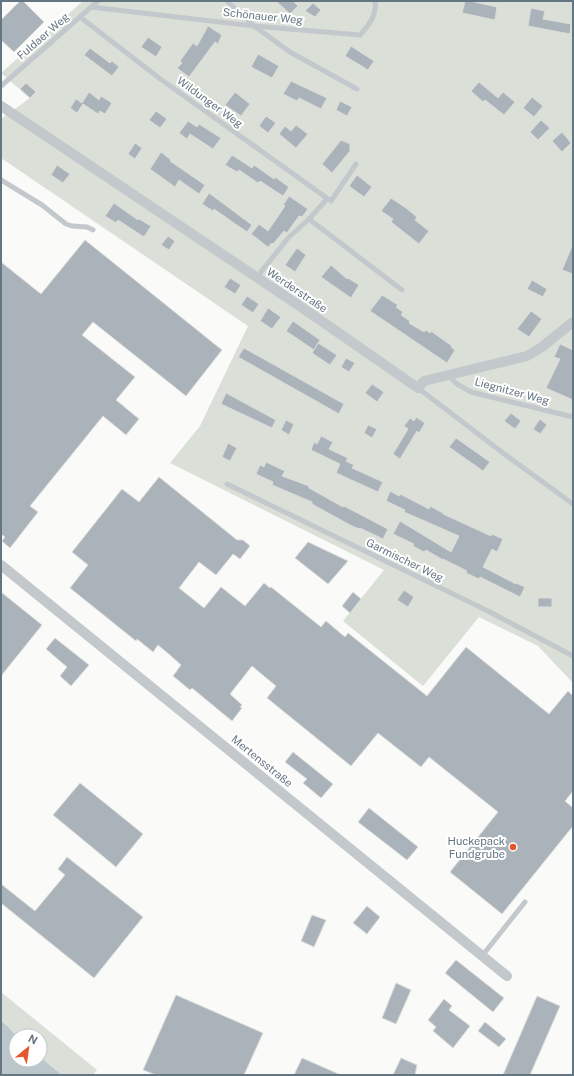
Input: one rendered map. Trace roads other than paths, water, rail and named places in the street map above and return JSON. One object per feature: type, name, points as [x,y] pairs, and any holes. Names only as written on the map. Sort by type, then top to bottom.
[{"type":"street","name":"Werderstraße","points":[[1,106],[257,277],[418,388]]},
{"type":"street","points":[[418,388],[424,382],[527,356],[542,347],[573,322]]},
{"type":"street","name":"Mertensstraße","points":[[1,566],[507,976]]},
{"type":"lane","name":"Fuldaer Weg","points":[[1,86],[98,1]]},
{"type":"lane","points":[[227,1],[254,26],[290,52],[357,89]]},
{"type":"lane","name":"Schönauer Weg","points":[[91,7],[254,26],[360,35],[370,23],[376,8],[375,1]]},
{"type":"lane","name":"Wildunger Weg","points":[[80,17],[159,78],[329,200]]},
{"type":"lane","points":[[257,277],[288,238],[329,200],[356,164]]},
{"type":"lane","points":[[1,180],[42,205],[66,224],[87,227],[93,230]]},
{"type":"lane","points":[[309,219],[402,290]]},
{"type":"lane","name":"Liegnitzer Weg","points":[[450,376],[457,384],[471,392],[573,417]]},
{"type":"lane","name":"Werderstraße","points":[[418,388],[573,504]]},
{"type":"lane","name":"Garmischer Weg","points":[[227,484],[488,611],[573,656]]},
{"type":"lane","points":[[482,956],[524,902]]},
{"type":"place","name":"Huckepack Fundgrube","points":[[513,847]]}]
